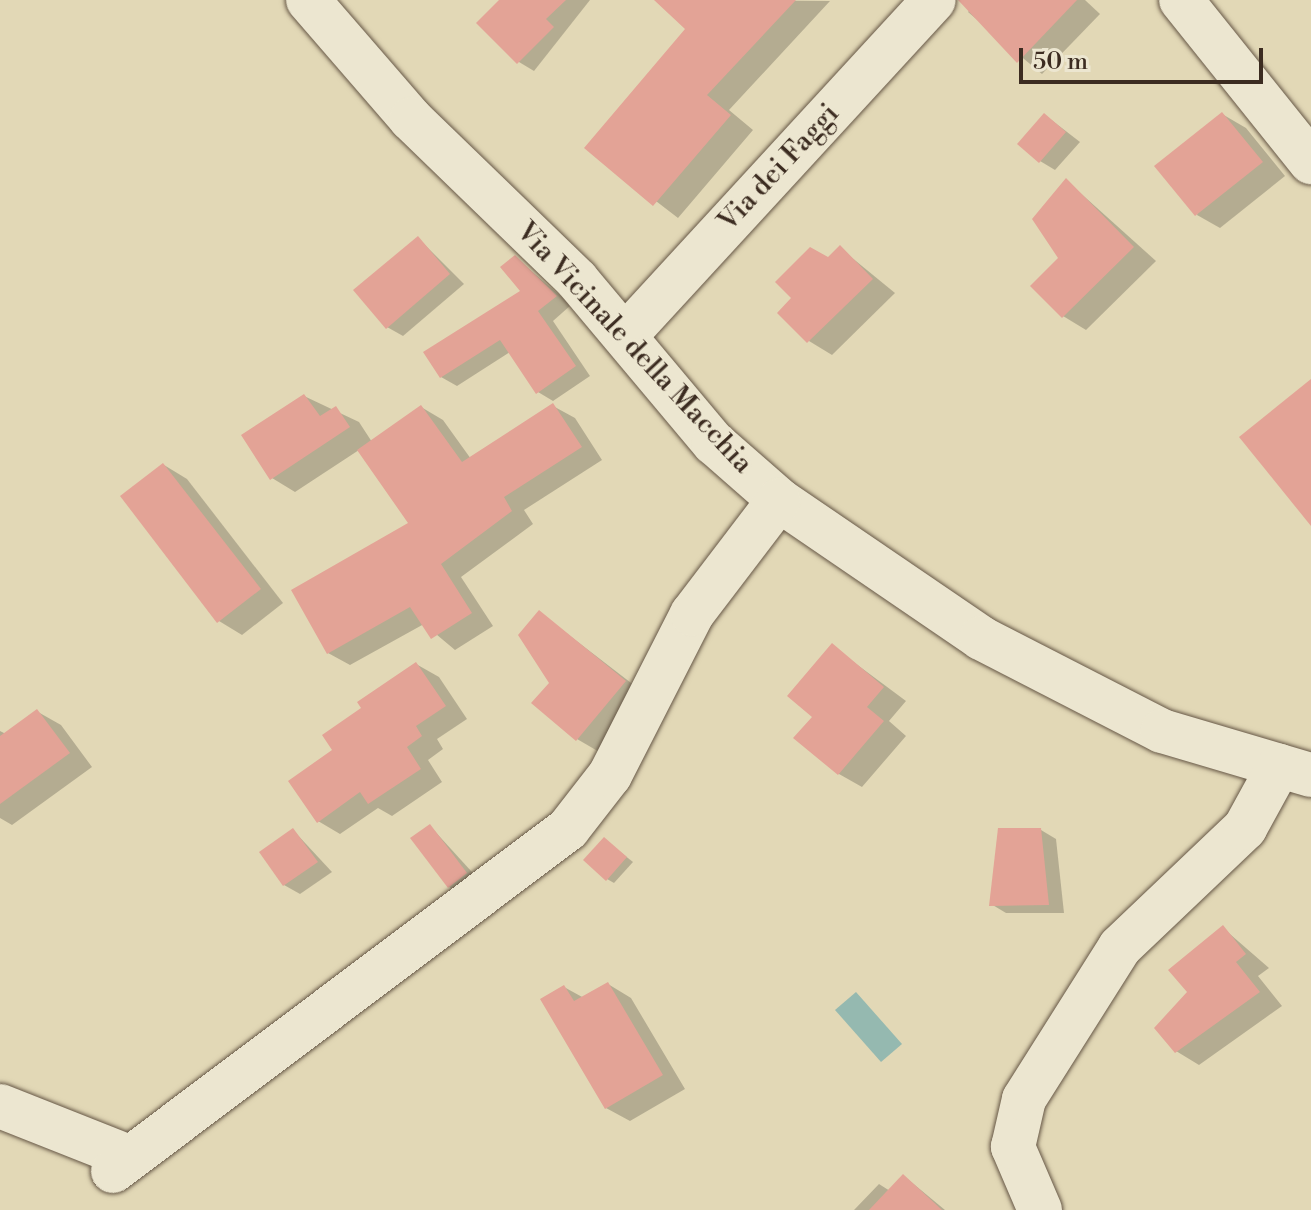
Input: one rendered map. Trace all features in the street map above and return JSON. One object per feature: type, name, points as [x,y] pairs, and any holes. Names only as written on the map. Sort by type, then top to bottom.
[{"type":"street","name":"Via Vicinale della Macchia","points":[[308,0],[411,119],[625,336],[714,443],[779,500],[981,638],[1162,731],[1295,770]]},
{"type":"street","name":"Via dei Faggi","points":[[625,336],[934,0]]},
{"type":"street","points":[[1181,0],[1311,162]]},
{"type":"street","points":[[0,1106],[121,1164],[568,829],[610,775],[692,614],[779,500]]},
{"type":"street","points":[[1040,1210],[1013,1147],[1024,1099],[1120,947],[1245,828],[1295,770]]},
{"type":"water","points":[[856,992],[902,1044],[881,1062],[835,1010]]},
{"type":"building","points":[[499,0],[566,0],[546,19],[554,27],[517,64],[476,23]]},
{"type":"building","points":[[654,0],[796,0],[707,95],[731,115],[653,206],[584,148],[685,29]]},
{"type":"building","points":[[958,0],[1077,0],[1017,63]]},
{"type":"building","points":[[1222,112],[1263,162],[1195,216],[1154,166]]},
{"type":"building","points":[[1044,113],[1066,132],[1039,163],[1017,144]]},
{"type":"building","points":[[1066,178],[1134,247],[1062,318],[1030,286],[1058,258],[1032,219]]},
{"type":"building","points":[[418,236],[450,274],[386,329],[353,290]]},
{"type":"building","points":[[840,245],[873,279],[807,343],[777,313],[791,298],[775,282],[810,247],[828,257]]},
{"type":"building","points":[[515,255],[557,296],[538,311],[576,366],[536,394],[500,340],[440,378],[423,352],[520,291],[500,267]]},
{"type":"building","points":[[1311,379],[1311,526],[1239,437]]},
{"type":"building","points":[[304,394],[320,416],[336,406],[350,427],[270,480],[241,435]]},
{"type":"building","points":[[553,403],[582,447],[504,497],[512,511],[441,564],[472,613],[431,639],[410,607],[327,654],[291,590],[408,523],[357,450],[421,405],[462,462]]},
{"type":"building","points":[[163,463],[261,589],[217,623],[120,496]]},
{"type":"building","points":[[539,610],[626,681],[576,741],[531,703],[549,683],[518,635]]},
{"type":"building","points":[[832,643],[884,687],[867,707],[884,721],[838,775],[793,738],[812,717],[787,696]]},
{"type":"building","points":[[416,662],[446,706],[416,726],[422,736],[407,747],[421,769],[368,804],[360,792],[317,823],[288,781],[332,750],[322,735],[361,708],[357,702]]},
{"type":"building","points":[[37,709],[70,753],[0,804],[0,736]]},
{"type":"building","points":[[430,824],[467,873],[448,888],[410,838]]},
{"type":"building","points":[[293,828],[318,862],[283,886],[259,852]]},
{"type":"building","points":[[998,828],[1041,828],[1049,905],[989,906]]},
{"type":"building","points":[[604,837],[627,857],[606,881],[583,860]]},
{"type":"building","points":[[1223,925],[1246,954],[1236,962],[1260,992],[1175,1053],[1154,1028],[1187,992],[1168,970]]},
{"type":"building","points":[[608,982],[663,1075],[605,1109],[540,999],[564,985],[574,1001]]},
{"type":"building","points":[[903,1174],[942,1210],[869,1210]]}]
